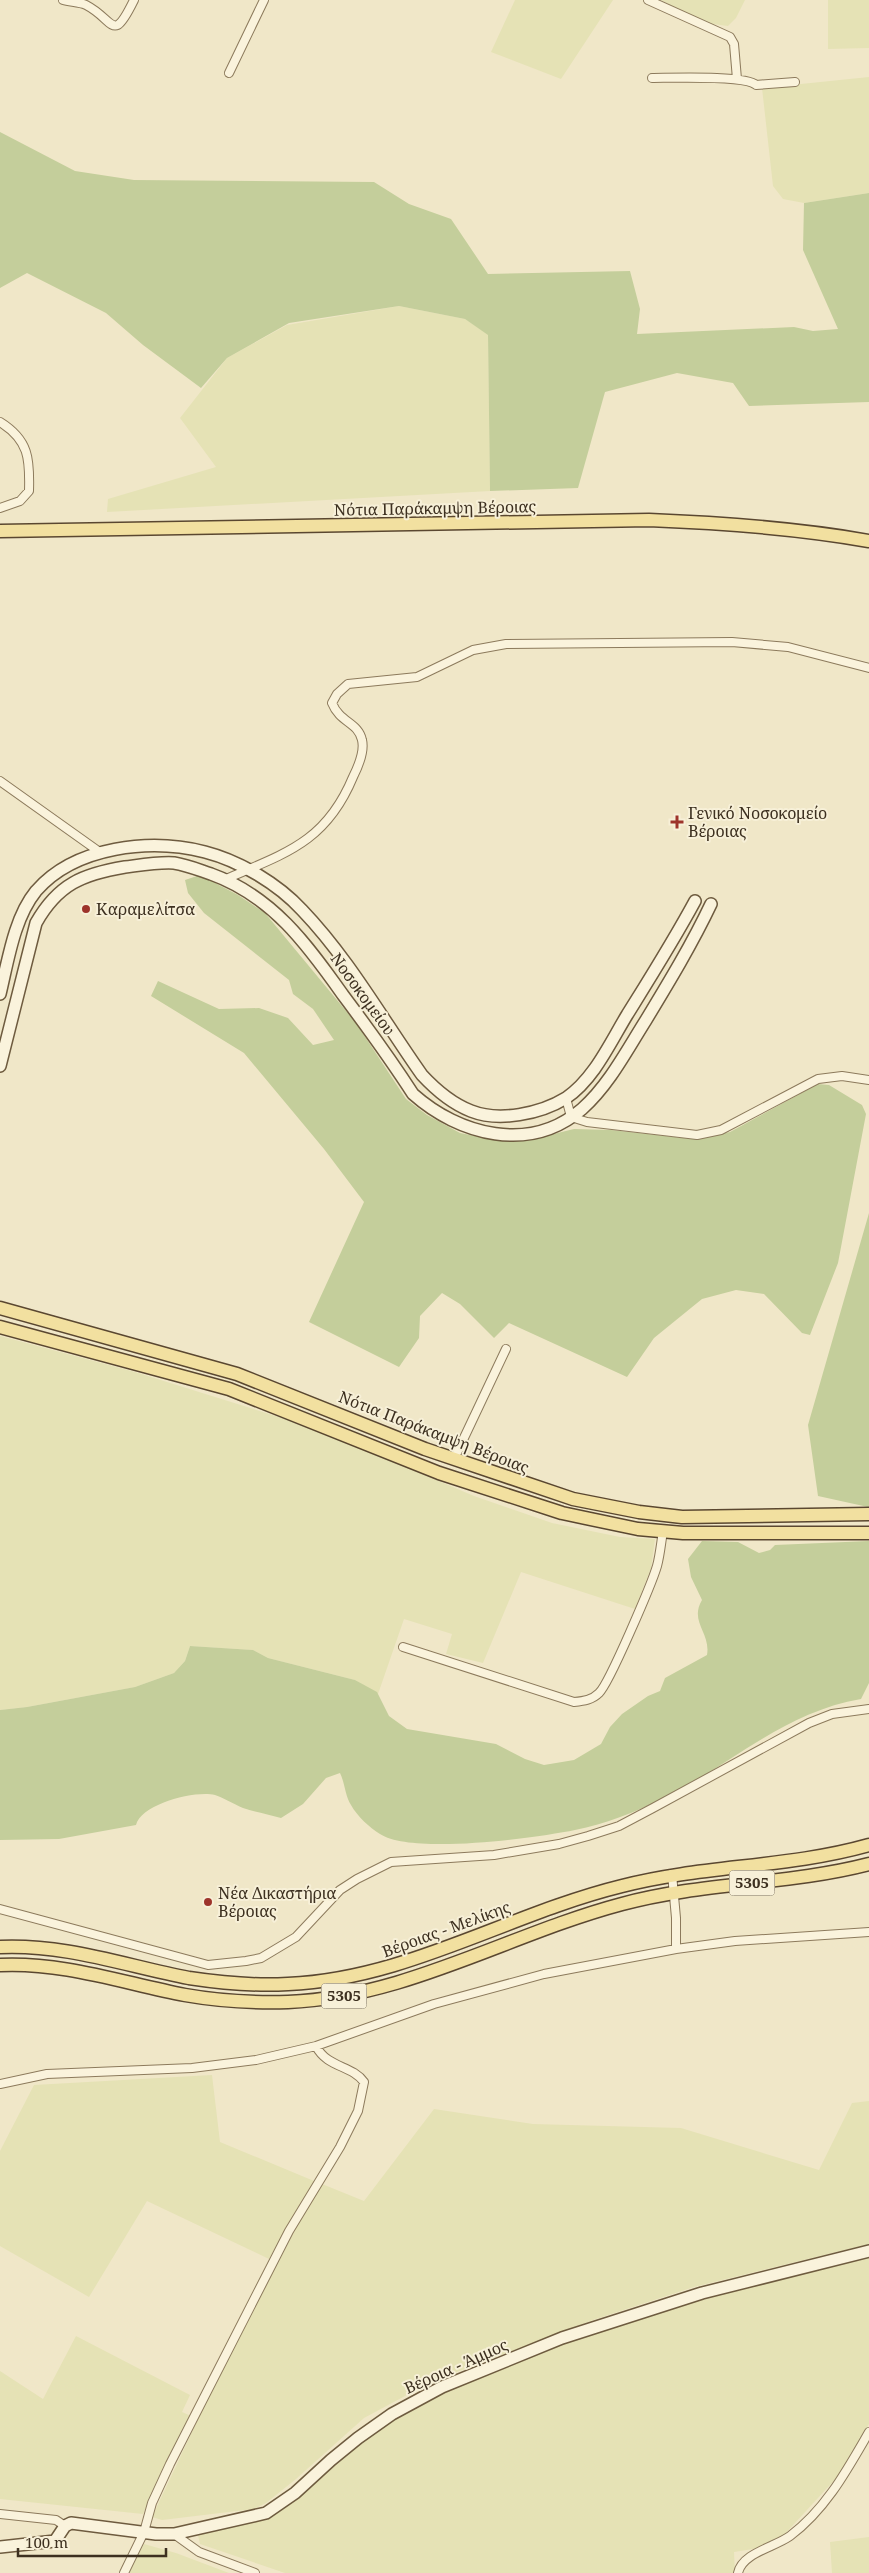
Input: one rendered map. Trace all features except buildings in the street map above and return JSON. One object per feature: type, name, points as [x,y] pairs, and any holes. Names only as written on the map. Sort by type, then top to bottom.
[{"type":"main road","name":"Νότια Παράκαμψη Βέροιας","points":[[0,531],[649,520],[753,525],[818,532],[869,541]]},
{"type":"main road","name":"Νότια Παράκαμψη Βέροιας","points":[[0,1308],[237,1374],[454,1459],[573,1499],[639,1512],[682,1517],[869,1514]]},
{"type":"main road","name":"Νότια Παράκαμψη Βέροιας","points":[[0,1327],[229,1389],[439,1473],[562,1513],[638,1529],[662,1531],[869,1533]]},
{"type":"main road","name":"Βέροιας - Μελίκης","points":[[0,1947],[57,1948],[187,1977],[235,1984],[288,1984],[342,1979],[391,1968],[554,1906],[620,1886],[672,1874],[823,1856],[869,1845]]},
{"type":"main road","name":"Βέροιας - Μελίκης","points":[[0,1965],[55,1966],[184,1995],[233,2001],[288,2002],[319,1999],[372,1990],[411,1980],[562,1922],[675,1892],[814,1875],[869,1864]]},
{"type":"street","points":[[63,0],[85,5],[110,26],[116,26],[123,22],[134,0]]},
{"type":"street","points":[[229,73],[264,0]]},
{"type":"street","points":[[653,1],[730,37],[734,44],[737,79]]},
{"type":"street","points":[[652,78],[737,79],[753,82],[756,85],[795,82]]},
{"type":"street","points":[[0,422],[14,431],[24,446],[30,464],[29,492],[20,501],[0,508]]},
{"type":"street","points":[[226,879],[303,844],[326,824],[347,793],[361,760],[363,741],[356,728],[337,714],[332,703],[337,694],[348,684],[417,677],[473,650],[506,644],[732,642],[788,647],[869,668]]},
{"type":"street","points":[[0,781],[101,853]]},
{"type":"street","name":"Νοσοκομείου","points":[[0,994],[4,964],[23,914],[35,892],[51,877],[84,858],[101,853],[149,846],[178,847],[224,858],[284,894],[302,910],[328,939],[422,1075],[433,1087],[470,1110],[493,1116],[534,1111],[566,1098],[593,1070],[695,901]]},
{"type":"street","name":"Νοσοκομείου","points":[[0,1066],[36,923],[46,904],[60,891],[77,880],[96,873],[146,864],[174,863],[226,879],[261,900],[280,915],[307,945],[413,1094],[431,1110],[463,1127],[503,1135],[524,1135],[547,1128],[570,1117],[601,1088],[671,979],[711,904]]},
{"type":"street","points":[[566,1098],[570,1117],[586,1122],[697,1135],[721,1130],[818,1079],[842,1076],[869,1080]]},
{"type":"street","points":[[454,1459],[506,1349]]},
{"type":"street","points":[[403,1647],[574,1702],[587,1701],[598,1694],[606,1683],[651,1582],[657,1565],[662,1531]]},
{"type":"street","points":[[0,1909],[208,1965],[246,1962],[261,1958],[296,1937],[340,1890],[391,1862],[494,1855],[560,1844],[588,1836],[619,1826],[810,1723],[832,1714],[869,1709]]},
{"type":"street","points":[[672,1874],[675,1892],[676,1949]]},
{"type":"street","points":[[0,2084],[39,2075],[79,2071],[223,2066],[283,2056],[434,2004],[512,1982],[676,1949],[735,1941],[869,1932]]},
{"type":"street","points":[[124,2573],[144,2532],[152,2503],[170,2464],[289,2231],[340,2148],[358,2110],[364,2082],[355,2074],[322,2058],[316,2046]]},
{"type":"street","name":"Βέροια - Άμμος","points":[[65,2526],[71,2523],[81,2523],[144,2532],[174,2534],[266,2513],[296,2492],[358,2438],[392,2414],[452,2383],[562,2338],[702,2292],[869,2251]]},
{"type":"street","points":[[738,2573],[744,2562],[789,2537],[814,2513],[842,2481],[869,2432]]},
{"type":"street","points":[[0,2514],[56,2520],[65,2526],[56,2541],[0,2547]]},
{"type":"street","points":[[174,2534],[199,2552],[255,2573]]},
{"type":"shaded area","points":[[515,0],[613,0],[561,79],[491,52]]},
{"type":"shaded area","points":[[661,0],[745,0],[736,18],[728,26],[705,23]]},
{"type":"shaded area","points":[[828,0],[869,0],[869,48],[828,49]]},
{"type":"shaded area","points":[[869,77],[869,193],[804,203],[783,199],[773,186],[762,88]]},
{"type":"shaded area","points":[[399,306],[465,319],[488,334],[490,491],[107,512],[108,499],[216,467],[180,418],[227,358],[287,325]]},
{"type":"shaded area","points":[[0,1336],[135,1372],[314,1428],[474,1496],[552,1523],[620,1537],[655,1539],[651,1568],[635,1609],[521,1572],[483,1663],[446,1654],[452,1634],[404,1619],[378,1694],[355,1680],[268,1658],[253,1650],[190,1646],[185,1661],[174,1673],[135,1687],[27,1707],[0,1710]]},
{"type":"shaded area","points":[[212,2075],[220,2142],[314,2181],[269,2259],[147,2201],[89,2297],[0,2246],[0,2151],[34,2085]]},
{"type":"shaded area","points":[[869,2101],[869,2244],[694,2287],[593,2320],[433,2381],[364,2418],[296,2479],[266,2503],[254,2509],[162,2520],[152,2517],[207,2400],[311,2199],[322,2184],[364,2201],[434,2109],[533,2124],[681,2128],[819,2170],[852,2103]]},
{"type":"shaded area","points":[[869,2255],[869,2424],[841,2473],[783,2536],[759,2548],[734,2552],[735,2573],[285,2573],[200,2544],[198,2535],[203,2532],[267,2518],[334,2462],[395,2418],[444,2390],[572,2338],[704,2295]]},
{"type":"shaded area","points":[[76,2336],[190,2395],[182,2412],[191,2416],[165,2464],[143,2514],[0,2499],[0,2371],[43,2399]]},
{"type":"shaded area","points":[[869,2537],[869,2573],[832,2573],[830,2542]]},
{"type":"shaded area","points":[[144,2544],[176,2553],[229,2573],[127,2573]]},
{"type":"green space","points":[[0,132],[75,171],[134,180],[374,182],[409,204],[451,219],[488,274],[630,271],[640,309],[637,334],[794,327],[813,331],[838,329],[803,250],[804,203],[869,193],[869,402],[749,406],[733,383],[677,373],[605,392],[578,488],[490,491],[488,335],[465,319],[399,306],[289,323],[227,358],[201,388],[143,345],[106,313],[27,273],[0,288]]},
{"type":"green space","points":[[200,875],[238,895],[265,913],[356,1023],[406,1099],[427,1115],[460,1133],[500,1141],[533,1139],[574,1129],[611,1130],[693,1139],[730,1132],[818,1084],[829,1085],[862,1105],[866,1114],[838,1263],[810,1335],[802,1333],[764,1294],[736,1290],[702,1299],[654,1338],[627,1377],[509,1323],[494,1338],[460,1304],[442,1293],[420,1316],[419,1338],[399,1367],[309,1322],[364,1202],[324,1149],[244,1053],[151,996],[158,981],[219,1009],[259,1008],[288,1018],[313,1045],[334,1040],[313,1009],[293,994],[289,980],[204,913],[188,893],[185,880]]},
{"type":"green space","points":[[869,1213],[868,1507],[818,1496],[808,1425]]},
{"type":"green space","points":[[702,1541],[738,1542],[759,1553],[770,1550],[775,1545],[869,1541],[869,1683],[861,1699],[807,1715],[782,1727],[689,1785],[642,1808],[598,1824],[533,1837],[445,1844],[396,1840],[380,1834],[357,1813],[346,1794],[340,1773],[326,1778],[303,1804],[281,1818],[243,1808],[215,1795],[206,1794],[183,1797],[158,1805],[140,1817],[136,1825],[59,1839],[0,1840],[0,1710],[27,1707],[135,1687],[174,1673],[185,1661],[190,1646],[253,1650],[268,1658],[355,1680],[377,1692],[389,1716],[407,1729],[496,1744],[525,1759],[544,1765],[574,1760],[601,1744],[610,1727],[622,1714],[648,1696],[660,1691],[665,1678],[707,1655],[706,1640],[698,1615],[702,1600],[691,1577],[688,1559]]},
{"type":"place","name":"Γενικό Νοσοκομείο Βέροιας","points":[[677,822]]},
{"type":"place","name":"Καραμελίτσα","points":[[86,909]]},
{"type":"place","name":"Νέα Δικαστήρια Βέροιας","points":[[208,1902]]}]
